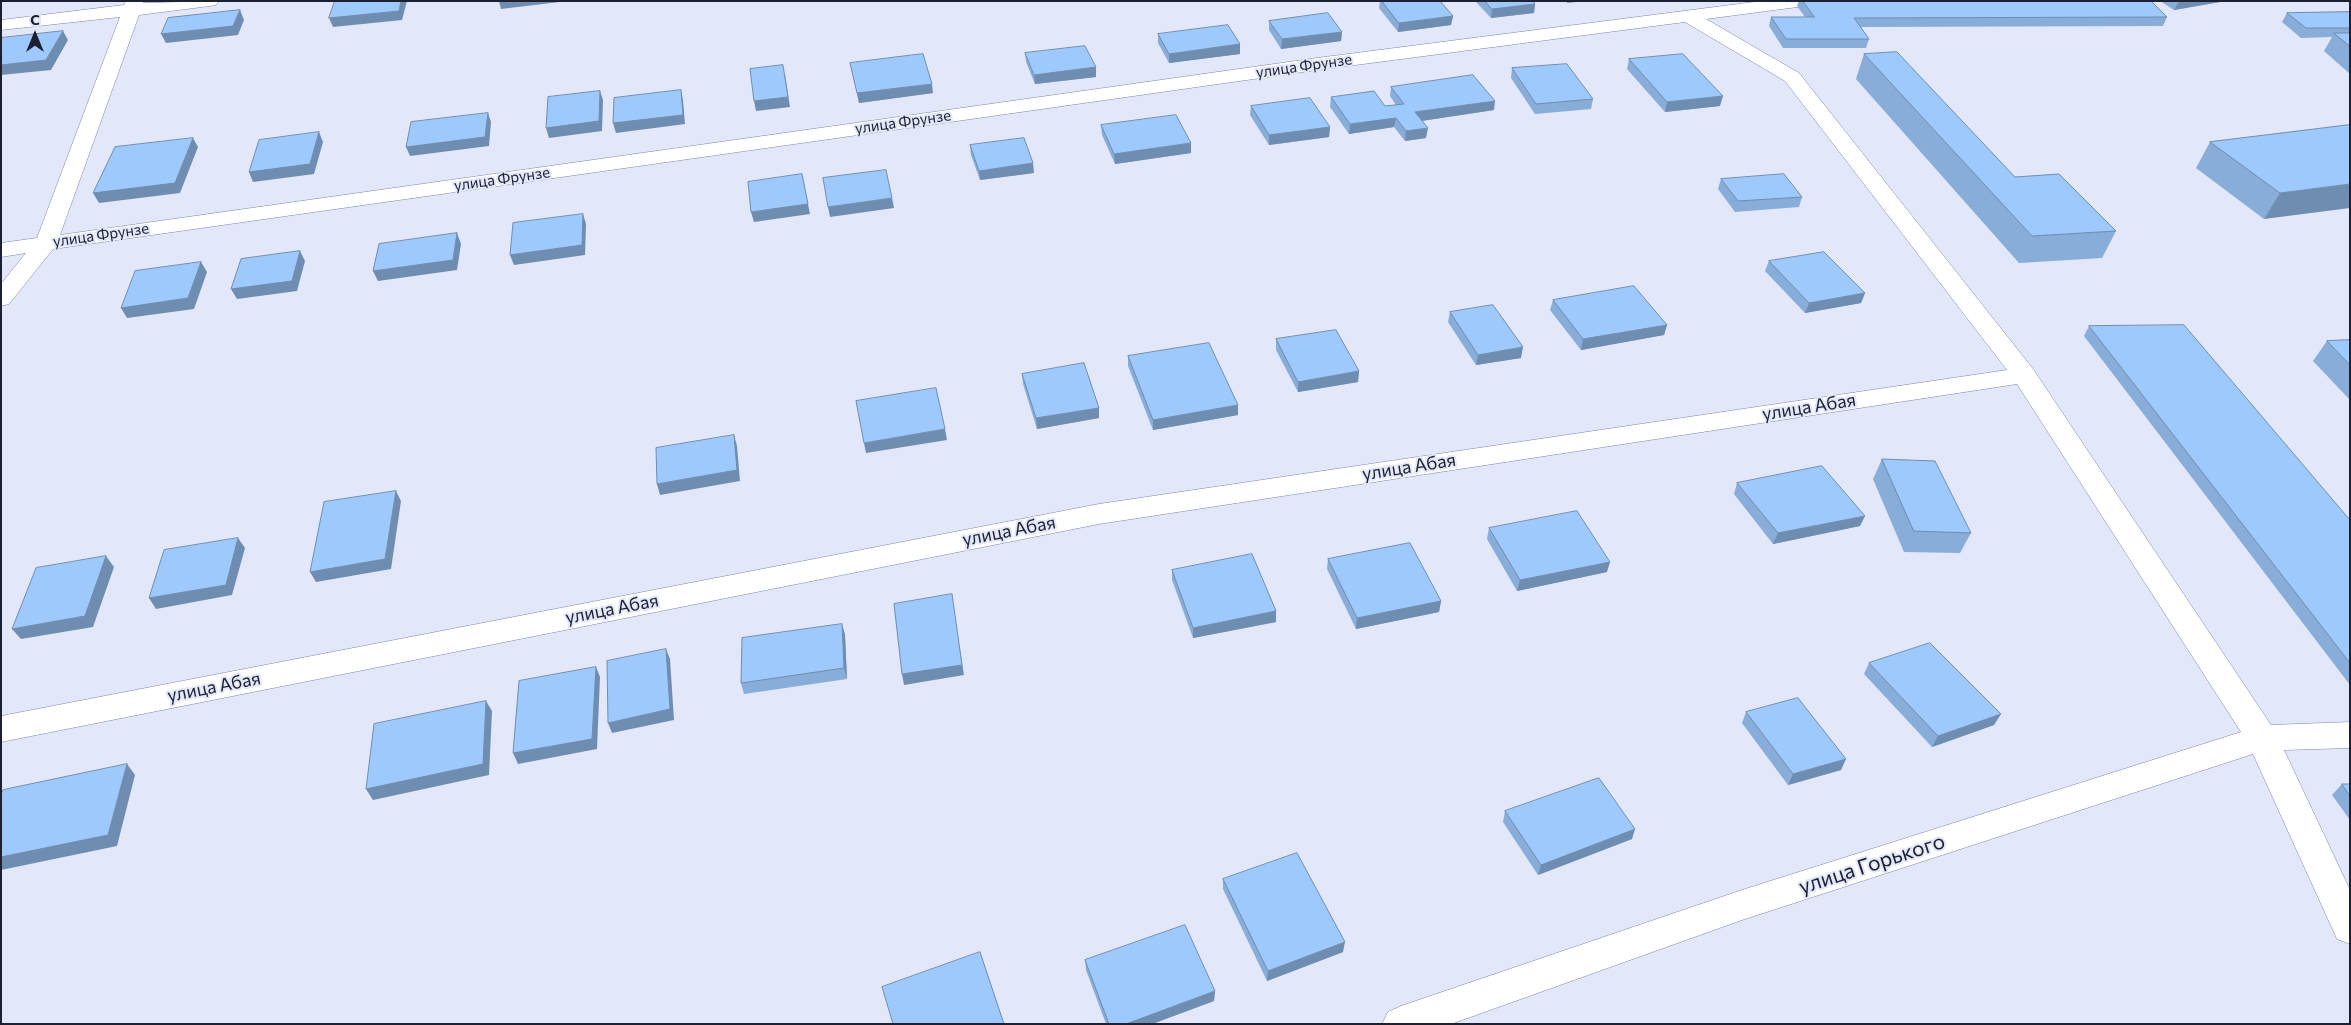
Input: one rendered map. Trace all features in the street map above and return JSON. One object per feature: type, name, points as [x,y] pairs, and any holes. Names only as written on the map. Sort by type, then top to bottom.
[{"type":"street","points":[[1,24],[133,6],[210,1]]},
{"type":"street","name":"улица Фрунзе","points":[[1,250],[1317,64],[1805,1]]},
{"type":"street","points":[[1,299],[46,243],[133,6]]},
{"type":"street","points":[[1688,17],[1792,77],[2024,375],[2262,738],[2350,928]]},
{"type":"street","name":"улица Абая","points":[[1,729],[1099,514],[2024,375]]},
{"type":"street","name":"улица Горького","points":[[1401,1024],[1742,905],[2262,738],[2350,734]]},
{"type":"building","points":[[335,1],[401,1],[399,11],[329,18]]},
{"type":"building","points":[[1382,1],[1440,1],[1453,16],[1399,23]]},
{"type":"building","points":[[1485,1],[1533,1],[1535,4],[1492,9]]},
{"type":"building","points":[[1803,1],[2151,1],[2167,17],[1854,18],[1869,39],[1786,39],[1771,17],[1814,17]]},
{"type":"building","points":[[240,10],[233,26],[161,34],[168,18]]},
{"type":"building","points":[[2350,12],[2350,28],[2306,28],[2287,13]]},
{"type":"building","points":[[1328,13],[1342,32],[1282,39],[1269,21]]},
{"type":"building","points":[[1228,25],[1240,44],[1169,54],[1158,34]]},
{"type":"building","points":[[63,31],[46,60],[1,65],[1,38]]},
{"type":"building","points":[[2334,33],[2350,33],[2350,46]]},
{"type":"building","points":[[1085,46],[1096,67],[1034,75],[1025,53]]},
{"type":"building","points":[[1897,52],[2015,177],[2059,174],[2116,231],[2032,236],[1864,54]]},
{"type":"building","points":[[923,54],[932,84],[857,93],[850,63]]},
{"type":"building","points":[[1683,54],[1723,96],[1667,102],[1629,59]]},
{"type":"building","points":[[1567,64],[1593,99],[1536,104],[1512,68]]},
{"type":"building","points":[[783,65],[788,97],[754,101],[750,69]]},
{"type":"building","points":[[1473,75],[1495,101],[1415,112],[1428,128],[1406,131],[1396,118],[1350,124],[1331,97],[1374,91],[1385,106],[1404,104],[1391,87]]},
{"type":"building","points":[[681,90],[683,115],[613,123],[614,98]]},
{"type":"building","points":[[600,91],[599,121],[546,128],[548,97]]},
{"type":"building","points":[[1310,98],[1330,127],[1269,135],[1251,106]]},
{"type":"building","points":[[488,113],[485,137],[406,147],[411,122]]},
{"type":"building","points":[[1176,115],[1191,143],[1114,154],[1101,125]]},
{"type":"building","points":[[2350,125],[2350,184],[2280,193],[2210,142]]},
{"type":"building","points":[[319,132],[310,164],[249,172],[259,140]]},
{"type":"building","points":[[193,138],[175,183],[93,193],[115,147]]},
{"type":"building","points":[[1024,138],[1033,163],[979,171],[970,145]]},
{"type":"building","points":[[886,170],[892,198],[828,207],[823,178]]},
{"type":"building","points":[[802,174],[808,204],[751,212],[748,182]]},
{"type":"building","points":[[1784,174],[1802,197],[1738,201],[1721,179]]},
{"type":"building","points":[[583,214],[582,245],[510,255],[513,223]]},
{"type":"building","points":[[457,233],[453,260],[373,271],[379,244]]},
{"type":"building","points":[[300,251],[292,281],[231,289],[241,259]]},
{"type":"building","points":[[1824,252],[1865,293],[1809,303],[1769,261]]},
{"type":"building","points":[[201,262],[188,298],[121,308],[135,271]]},
{"type":"building","points":[[1634,286],[1667,325],[1583,339],[1553,300]]},
{"type":"building","points":[[1493,305],[1523,347],[1478,355],[1450,312]]},
{"type":"building","points":[[2184,325],[2350,520],[2350,663],[2089,326]]},
{"type":"building","points":[[1336,330],[1359,371],[1298,382],[1276,339]]},
{"type":"building","points":[[2350,340],[2350,365],[2327,341]]},
{"type":"building","points":[[1209,343],[1238,405],[1153,420],[1128,356]]},
{"type":"building","points":[[1084,363],[1099,408],[1036,418],[1022,374]]},
{"type":"building","points":[[936,388],[945,429],[864,443],[856,401]]},
{"type":"building","points":[[734,435],[737,470],[657,484],[656,448]]},
{"type":"building","points":[[1882,459],[1935,461],[1971,533],[1914,531]]},
{"type":"building","points":[[1822,466],[1865,516],[1778,533],[1737,483]]},
{"type":"building","points":[[396,491],[385,559],[310,572],[324,502]]},
{"type":"building","points":[[1577,511],[1610,562],[1520,580],[1489,528]]},
{"type":"building","points":[[238,538],[226,585],[149,598],[164,550]]},
{"type":"building","points":[[1410,543],[1441,601],[1357,618],[1328,559]]},
{"type":"building","points":[[1252,554],[1276,611],[1193,628],[1172,570]]},
{"type":"building","points":[[106,556],[85,616],[12,629],[36,568]]},
{"type":"building","points":[[952,594],[962,665],[902,674],[894,604]]},
{"type":"building","points":[[842,624],[844,668],[741,683],[742,638]]},
{"type":"building","points":[[1930,643],[2001,714],[1938,736],[1869,663]]},
{"type":"building","points":[[666,649],[670,709],[608,723],[607,661]]},
{"type":"building","points":[[596,667],[592,739],[513,753],[519,681]]},
{"type":"building","points":[[1798,698],[1846,759],[1793,774],[1746,712]]},
{"type":"building","points":[[486,701],[483,764],[366,789],[374,724]]},
{"type":"building","points":[[127,764],[108,835],[1,857],[1,794],[3,790]]},
{"type":"building","points":[[1599,778],[1635,829],[1541,865],[1505,811]]},
{"type":"building","points":[[2342,784],[2350,784],[2350,796]]},
{"type":"building","points":[[1297,853],[1345,942],[1268,971],[1223,879]]},
{"type":"building","points":[[1185,925],[1215,991],[1126,1024],[1109,1024],[1085,960]]},
{"type":"building","points":[[980,952],[1004,1024],[893,1024],[882,987]]}]
